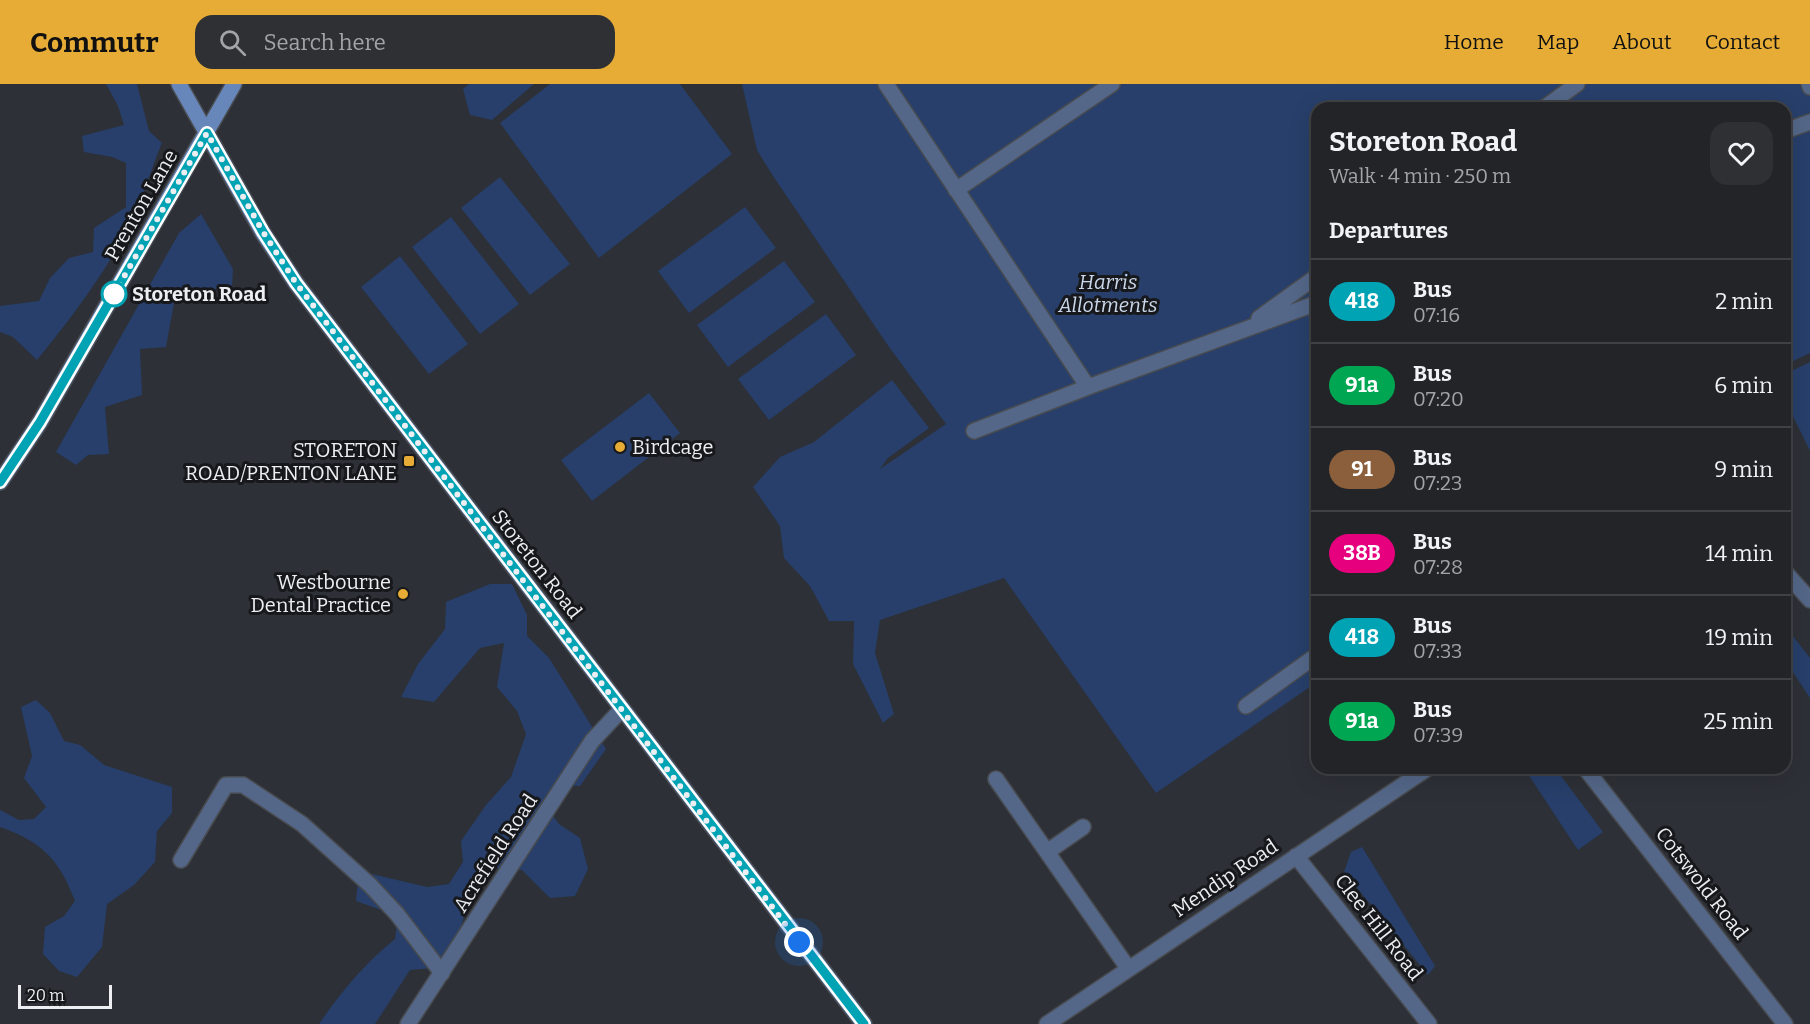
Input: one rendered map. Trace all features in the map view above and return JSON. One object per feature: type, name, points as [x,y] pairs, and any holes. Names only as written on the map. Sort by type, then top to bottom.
[{"type":"main road","name":"Storeton Road","points":[[179,84],[263,232],[296,283],[864,1024]]},
{"type":"main road","name":"Prenton Lane","points":[[0,482],[40,422],[234,84]]},
{"type":"street","points":[[886,84],[1088,387]]},
{"type":"street","points":[[956,190],[1112,84]]},
{"type":"street","points":[[1552,102],[1577,84]]},
{"type":"street","points":[[1791,129],[1810,122]]},
{"type":"street","points":[[1244,329],[1311,280]]},
{"type":"street","points":[[974,431],[1311,305]]},
{"type":"street","points":[[1791,579],[1810,600]]},
{"type":"street","points":[[1246,706],[1311,659]]},
{"type":"street","name":"Acrefield Road","points":[[408,1024],[592,741],[622,709]]},
{"type":"street","name":"Mendip Road","points":[[1047,1024],[1419,774]]},
{"type":"street","name":"Cotswold Road","points":[[1590,774],[1785,1024]]},
{"type":"street","points":[[996,779],[1128,968]]},
{"type":"street","points":[[181,860],[226,785],[243,784],[302,824],[370,885],[398,914],[441,973]]},
{"type":"street","points":[[1047,852],[1083,828]]},
{"type":"street","name":"Clee Hill Road","points":[[1296,856],[1429,1024]]},
{"type":"green space","points":[[106,84],[137,84],[149,131],[162,143],[136,212],[112,257],[76,310],[37,360],[13,337],[0,332],[0,306],[39,301],[50,278],[69,258],[93,252],[94,228],[126,207],[126,163],[112,157],[84,152],[82,136],[124,125],[118,106]]},
{"type":"green space","points":[[469,84],[534,84],[492,120],[470,115],[463,89]]},
{"type":"green space","points":[[550,84],[680,84],[732,154],[599,258],[500,123]]},
{"type":"green space","name":"Harris Allotments","points":[[742,84],[1810,84],[1810,353],[1791,362],[1791,102],[1311,102],[1311,686],[1156,793],[1004,578],[880,620],[875,653],[894,714],[883,723],[853,664],[854,621],[829,621],[810,586],[784,558],[780,526],[753,487],[780,457],[814,442],[892,380],[929,428],[888,458],[880,469],[946,424],[889,347],[757,150]]},
{"type":"green space","points":[[500,177],[570,264],[530,295],[461,208]]},
{"type":"green space","points":[[745,207],[776,248],[689,313],[658,271]]},
{"type":"green space","points":[[201,214],[233,269],[232,288],[176,292],[166,347],[140,349],[142,395],[105,407],[109,454],[88,455],[76,465],[56,452],[179,233]]},
{"type":"green space","points":[[451,217],[519,304],[480,334],[412,247]]},
{"type":"green space","points":[[400,256],[468,344],[429,374],[361,287]]},
{"type":"green space","points":[[784,261],[815,302],[728,367],[697,325]]},
{"type":"green space","points":[[826,314],[856,355],[769,420],[738,379]]},
{"type":"green space","points":[[1810,362],[1810,451],[1791,412],[1791,371]]},
{"type":"green space","name":"Birdcage","points":[[649,393],[680,433],[592,501],[561,460]]},
{"type":"green space","points":[[490,584],[512,584],[527,615],[527,636],[549,658],[606,749],[580,786],[553,785],[544,803],[559,824],[580,838],[588,869],[575,896],[550,898],[522,870],[487,867],[465,886],[463,921],[448,950],[433,968],[410,970],[375,1024],[319,1024],[354,979],[395,939],[398,916],[356,901],[359,871],[427,887],[449,884],[463,862],[461,841],[486,805],[511,777],[526,734],[517,711],[497,687],[504,643],[480,648],[434,702],[401,697],[418,664],[445,629],[446,602]]},
{"type":"green space","points":[[1791,634],[1810,658],[1810,698],[1791,669]]},
{"type":"green space","points":[[36,700],[50,713],[64,741],[80,745],[104,765],[172,787],[172,813],[157,831],[155,862],[134,885],[107,904],[102,947],[77,977],[59,971],[43,954],[45,927],[64,916],[75,901],[69,886],[55,863],[38,846],[0,827],[0,810],[19,820],[34,819],[46,807],[24,778],[32,756],[21,707]]},
{"type":"green space","points":[[1528,774],[1560,774],[1603,832],[1578,850]]},
{"type":"green space","points":[[1362,847],[1435,966],[1428,975],[1344,872],[1351,852]]},
{"type":"bus line","name":"418","points":[[0,482],[40,422],[207,133],[263,232],[296,283],[864,1024]]},
{"type":"place","name":"Storeton Road","points":[[114,294]]},
{"type":"place","name":"Birdcage","points":[[620,447]]},
{"type":"place","name":"STORETON ROAD/PRENTON LANE","points":[[409,461]]},
{"type":"place","name":"Westbourne Dental Practice","points":[[403,594]]},
{"type":"route","points":[[114,294],[207,133],[263,232],[296,283],[799,942]]}]
